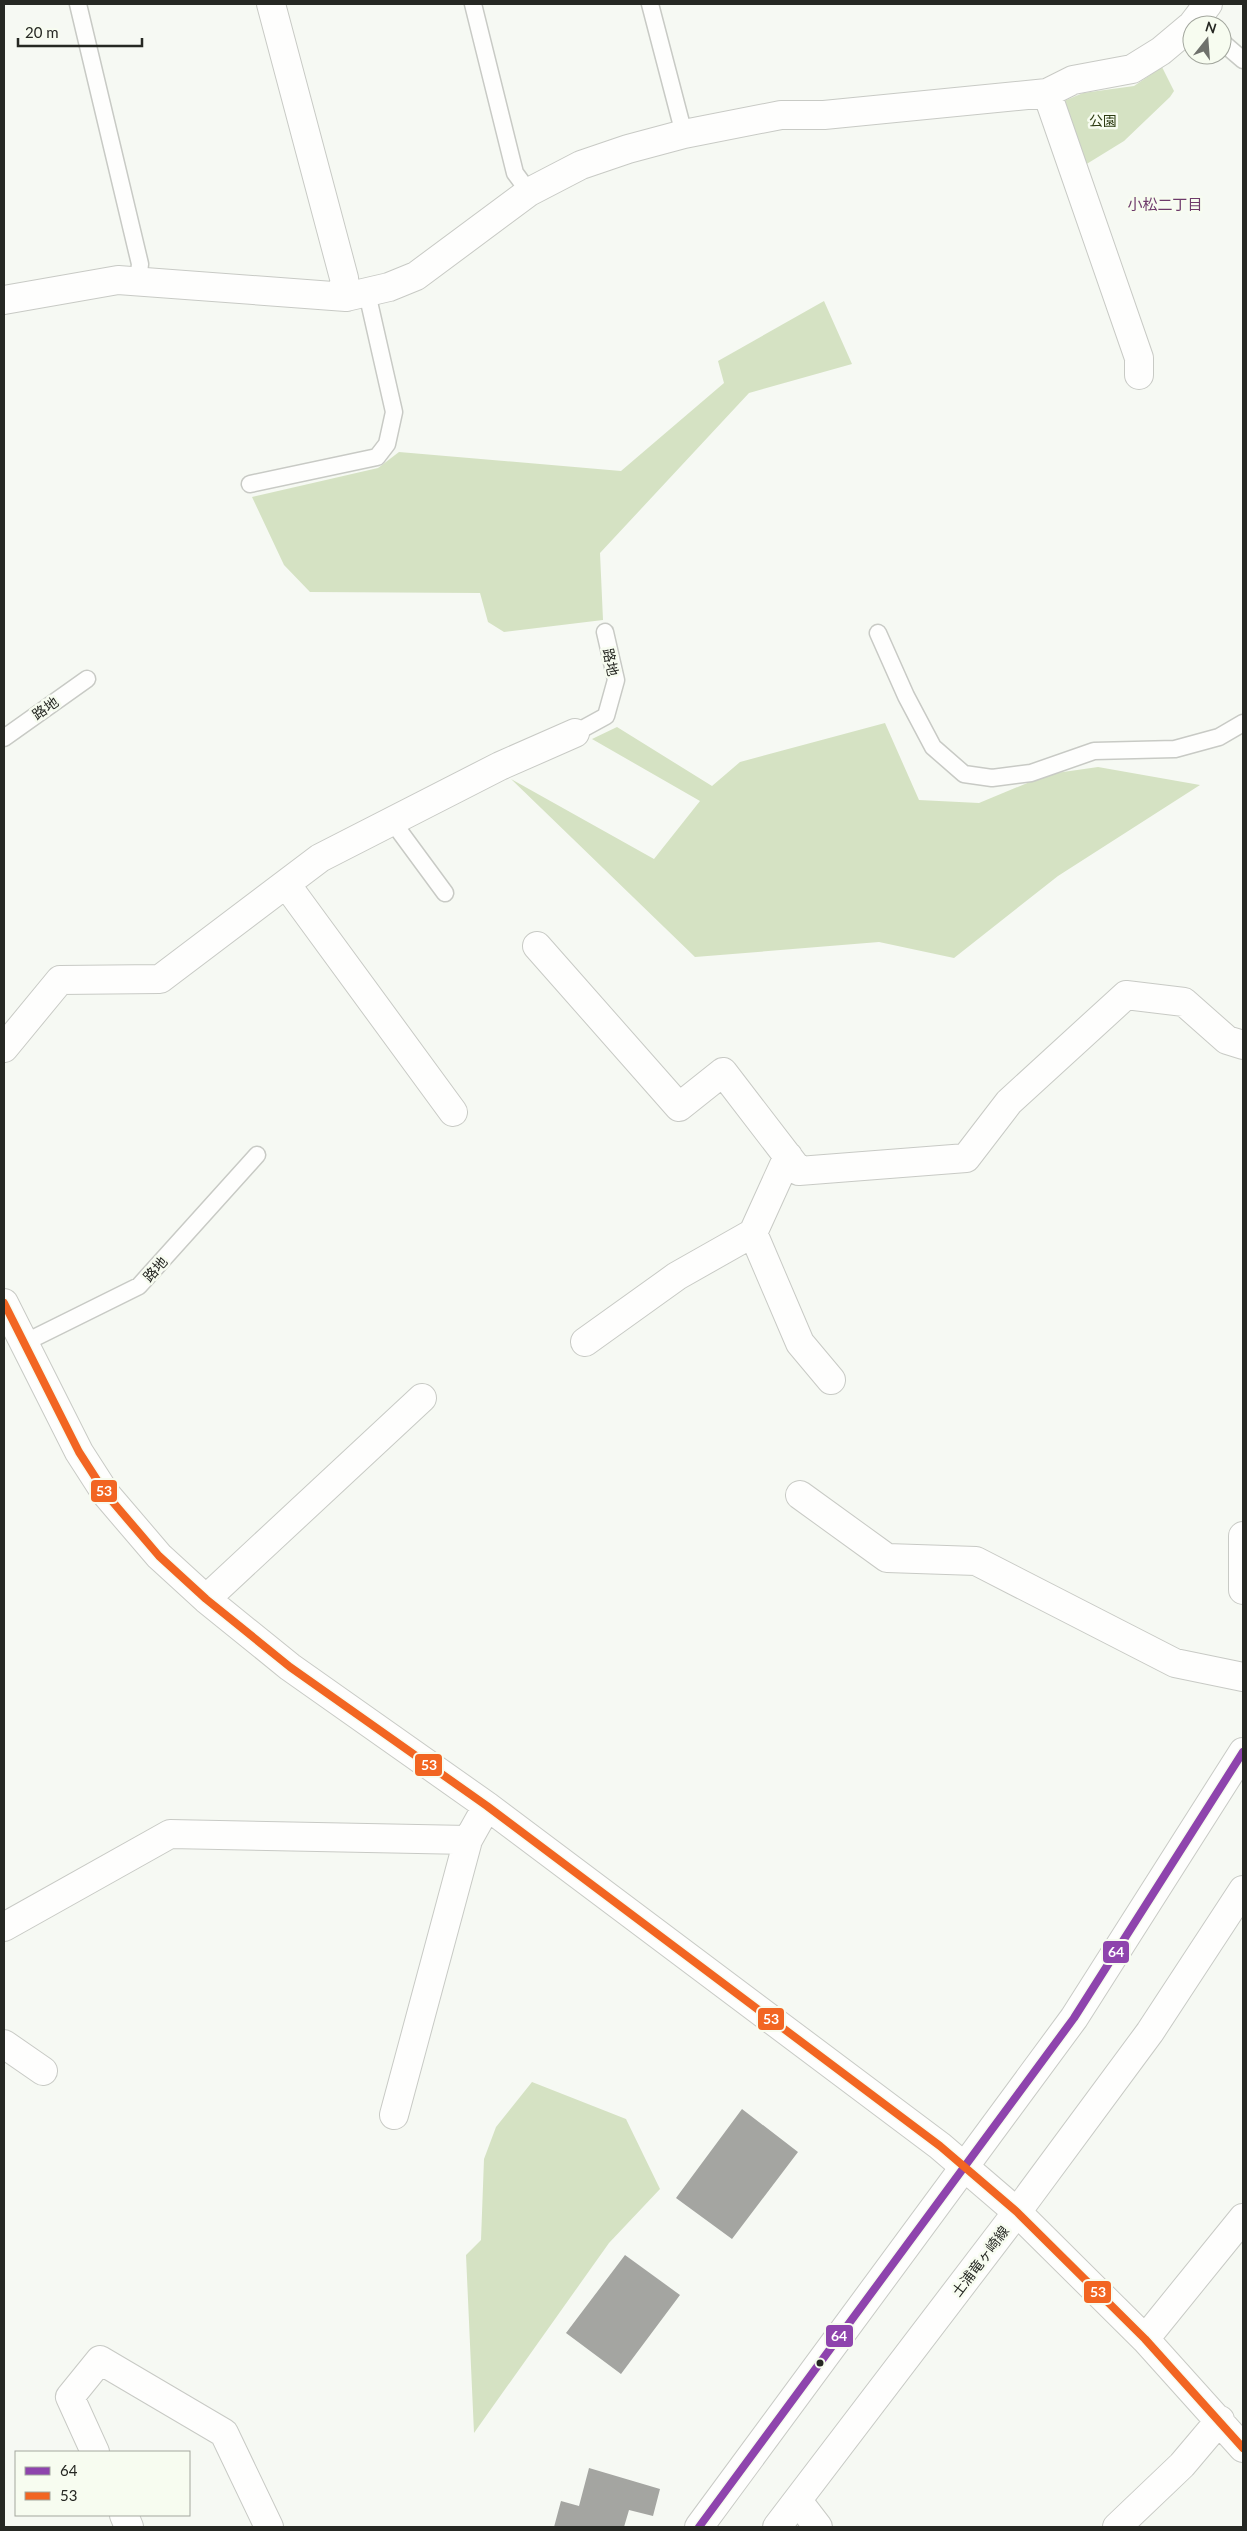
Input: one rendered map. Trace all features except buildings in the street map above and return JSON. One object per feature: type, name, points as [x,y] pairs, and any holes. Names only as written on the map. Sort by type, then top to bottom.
[{"type":"street","points":[[271,4],[344,278],[356,295]]},
{"type":"street","points":[[4,300],[118,280],[356,295],[390,287],[416,276],[529,192],[581,165],[628,149],[684,134],[781,115],[824,115],[1047,92],[1073,80],[1132,69],[1161,51],[1182,34]]},
{"type":"street","points":[[1047,92],[1139,358],[1139,375]]},
{"type":"street","points":[[4,1048],[60,980],[160,979],[320,858],[500,766],[575,733]]},
{"type":"street","points":[[286,884],[453,1112]]},
{"type":"street","points":[[537,946],[679,1107],[723,1072],[799,1171],[966,1158],[1009,1102],[1126,995],[1184,1002],[1227,1040],[1243,1045]]},
{"type":"street","points":[[585,1342],[677,1276],[753,1234],[788,1156]]},
{"type":"street","points":[[753,1234],[800,1343],[831,1380]]},
{"type":"street","points":[[4,1303],[79,1452],[106,1494],[159,1556],[206,1599],[290,1667],[487,1806],[940,2146],[1018,2212],[1145,2338],[1243,2448]]},
{"type":"street","points":[[206,1599],[422,1398]]},
{"type":"street","points":[[800,1495],[887,1558],[976,1560],[1176,1663],[1243,1677]]},
{"type":"street","points":[[1243,1536],[1243,1590]]},
{"type":"street","points":[[699,2527],[1074,2018],[1243,1752]]},
{"type":"street","points":[[394,2115],[468,1840],[487,1806]]},
{"type":"street","points":[[4,1927],[170,1834],[468,1840]]},
{"type":"street","name":"土浦竜ヶ崎線","points":[[778,2527],[1018,2212],[1150,2032],[1243,1890]]},
{"type":"street","points":[[4,2044],[43,2071]]},
{"type":"street","points":[[1145,2338],[1243,2218]]},
{"type":"street","points":[[95,2451],[70,2397],[100,2360],[224,2433],[269,2527]]},
{"type":"street","points":[[1122,2526],[1182,2465],[1220,2420]]},
{"type":"street","points":[[798,2501],[818,2527]]},
{"type":"lane","points":[[78,4],[140,264],[138,281]]},
{"type":"lane","points":[[473,4],[515,173],[529,192]]},
{"type":"lane","points":[[650,4],[684,134]]},
{"type":"lane","points":[[1232,51],[1243,60]]},
{"type":"lane","points":[[250,484],[377,456],[387,444],[394,412],[356,295]]},
{"type":"lane","name":"路地","points":[[575,733],[606,716],[616,680],[605,632]]},
{"type":"lane","points":[[878,632],[906,696],[933,747],[964,774],[992,778],[1031,772],[1094,751],[1175,749],[1219,737],[1243,723]]},
{"type":"lane","name":"路地","points":[[4,738],[87,679]]},
{"type":"lane","points":[[392,821],[445,893]]},
{"type":"lane","name":"路地","points":[[24,1343],[140,1286],[256,1155]]},
{"type":"green space","name":"公園","points":[[1162,67],[1174,91],[1170,97],[1124,141],[1085,165],[1064,101],[1083,93],[1134,86]]},
{"type":"green space","points":[[824,301],[852,364],[749,393],[600,553],[603,620],[504,632],[488,622],[480,593],[310,592],[284,565],[252,497],[378,468],[399,452],[621,471],[724,383],[718,361]]},
{"type":"green space","points":[[885,723],[919,800],[979,803],[1049,774],[1098,767],[1200,785],[1058,876],[954,958],[879,942],[695,957],[511,779],[654,859],[700,801],[592,739],[617,727],[712,786],[740,762]]},
{"type":"green space","points":[[532,2082],[626,2119],[660,2189],[609,2243],[474,2433],[466,2255],[481,2240],[484,2159],[496,2127]]},
{"type":"transit line","name":"53","points":[[4,1303],[79,1452],[106,1494],[159,1556],[206,1599],[290,1667],[487,1806],[940,2146],[1017,2212],[1145,2339],[1243,2448]]},
{"type":"transit line","name":"64","points":[[699,2527],[1074,2018],[1243,1752]]},
{"type":"district","name":"小松二丁目","points":[[1165,204]]}]
